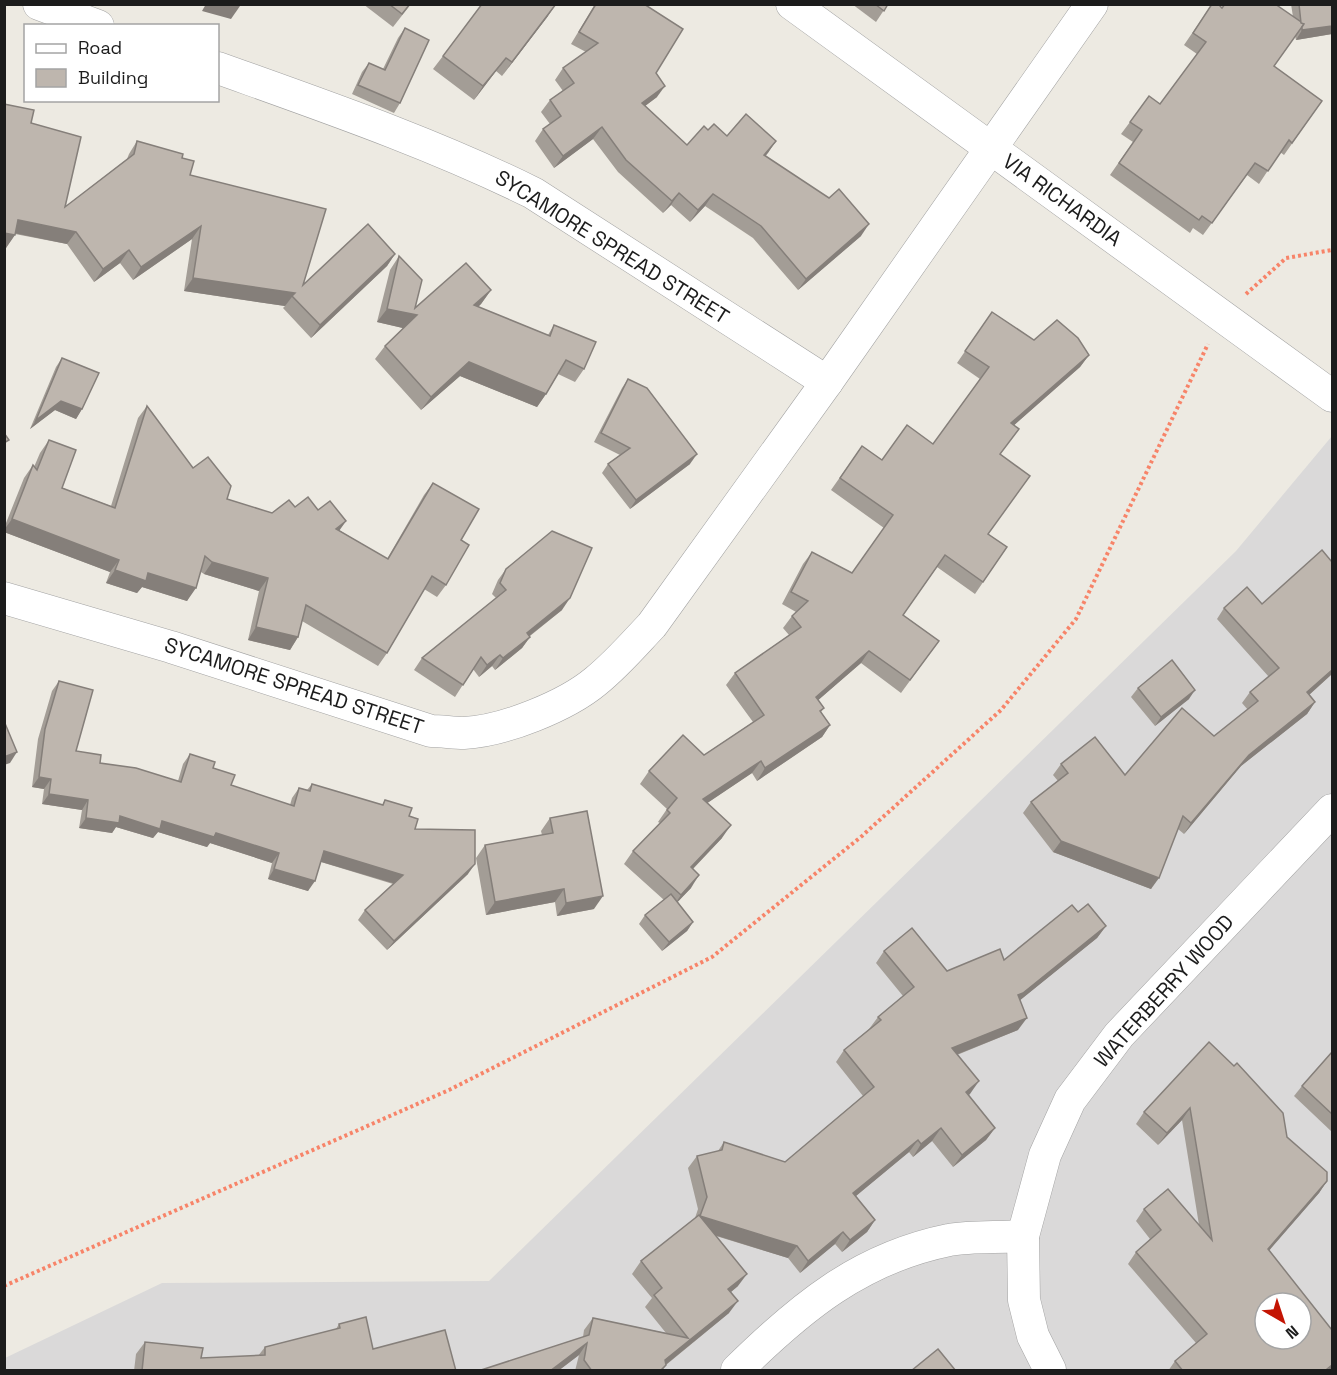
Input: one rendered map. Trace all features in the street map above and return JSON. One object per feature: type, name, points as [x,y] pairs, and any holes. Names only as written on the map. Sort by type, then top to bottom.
[{"type":"street","points":[[39,4],[93,24]]},
{"type":"street","name":"VIA RICHARDIA","points":[[792,4],[1332,396]]},
{"type":"street","name":"SYCAMORE SPREAD STREET","points":[[4,598],[171,646],[431,731],[464,733],[502,726],[540,713],[569,699],[595,682],[626,654],[652,625],[827,382],[1092,4]]},
{"type":"street","name":"SYCAMORE SPREAD STREET","points":[[219,68],[487,170],[533,193],[827,382]]},
{"type":"street","name":"WATERBERRY WOOD","points":[[1050,1371],[1033,1336],[1024,1300],[1023,1236],[1045,1155],[1070,1100],[1119,1035],[1332,810]]},
{"type":"street","points":[[737,1371],[796,1315],[839,1283],[893,1255],[951,1240],[1023,1236]]},
{"type":"path","points":[[4,1286],[449,1090],[712,957],[721,950],[862,836],[1001,710],[1076,619],[1222,315],[1286,258],[1332,250]]},
{"type":"shaded area","points":[[1332,436],[1332,1370],[5,1370],[5,1358],[162,1283],[489,1281],[1236,551]]},
{"type":"building","points":[[389,4],[410,4],[402,14]]},
{"type":"building","points":[[482,4],[556,4],[512,62],[506,58],[483,86],[443,56]]},
{"type":"building","points":[[596,4],[644,4],[683,29],[656,73],[665,86],[642,103],[687,145],[704,126],[708,130],[714,124],[727,136],[746,114],[776,141],[764,155],[829,198],[839,189],[869,224],[806,279],[761,226],[713,194],[698,210],[679,193],[672,201],[626,160],[602,127],[563,156],[543,129],[561,116],[550,100],[574,83],[563,68],[598,43],[579,32]]},
{"type":"building","points":[[875,4],[888,4],[884,11]]},
{"type":"building","points":[[1212,4],[1218,4],[1222,8],[1225,4],[1275,4],[1304,24],[1274,66],[1322,101],[1292,143],[1289,140],[1268,171],[1255,163],[1212,223],[1202,216],[1199,220],[1119,163],[1142,130],[1130,122],[1149,96],[1160,104],[1206,42],[1193,33]]},
{"type":"building","points":[[1299,4],[1332,4],[1332,26],[1302,30],[1304,24],[1301,23]]},
{"type":"building","points":[[405,28],[429,40],[400,103],[358,85],[369,63],[385,70]]},
{"type":"building","points":[[4,104],[34,110],[31,123],[81,137],[65,207],[134,154],[137,141],[183,154],[182,158],[194,161],[190,175],[326,209],[303,285],[368,224],[395,254],[320,325],[292,296],[295,293],[193,278],[201,226],[141,267],[129,250],[103,269],[76,232],[18,220],[15,235],[4,233]]},
{"type":"building","points":[[399,256],[422,280],[415,308],[466,263],[491,290],[474,305],[550,336],[554,325],[596,342],[584,369],[566,360],[546,394],[469,362],[431,397],[385,346],[417,315],[387,309]]},
{"type":"building","points":[[992,312],[1034,340],[1057,320],[1078,338],[1089,355],[1011,423],[1019,429],[1000,454],[1030,476],[988,534],[1007,547],[983,582],[945,555],[903,615],[939,641],[910,680],[869,651],[816,697],[824,708],[820,711],[830,725],[765,768],[761,761],[703,799],[731,825],[691,867],[699,875],[681,895],[633,851],[670,813],[667,810],[677,798],[649,771],[683,735],[704,755],[764,715],[735,673],[801,627],[792,616],[808,601],[791,592],[812,552],[852,573],[893,515],[840,478],[862,446],[882,460],[907,425],[933,444],[989,367],[965,351]]},
{"type":"building","points":[[62,358],[99,373],[82,409],[61,401],[36,420]]},
{"type":"building","points":[[628,379],[647,388],[697,454],[636,500],[608,464],[630,448],[601,433]]},
{"type":"building","points":[[147,406],[193,468],[208,457],[231,486],[227,499],[272,513],[289,500],[295,507],[308,497],[318,510],[330,501],[346,521],[336,529],[388,559],[433,483],[479,509],[461,540],[469,545],[446,585],[432,576],[387,653],[306,605],[298,637],[256,627],[268,578],[212,562],[205,556],[196,588],[148,573],[146,581],[115,570],[119,560],[12,519],[33,465],[37,470],[49,440],[76,450],[62,488],[115,508]]},
{"type":"building","points":[[4,433],[9,440],[4,443]]},
{"type":"building","points":[[552,531],[592,548],[570,598],[527,633],[530,637],[503,658],[500,655],[487,665],[481,657],[463,685],[422,658],[506,590],[500,583],[506,569]]},
{"type":"building","points":[[1322,550],[1332,562],[1332,670],[1307,692],[1315,702],[1249,755],[1191,823],[1183,816],[1159,878],[1061,841],[1031,802],[1068,773],[1061,764],[1095,737],[1125,775],[1182,708],[1214,736],[1258,701],[1250,692],[1279,668],[1224,608],[1247,587],[1262,604]]},
{"type":"building","points":[[1172,660],[1195,690],[1161,717],[1138,688]]},
{"type":"building","points":[[59,681],[93,690],[76,751],[101,755],[100,763],[136,768],[181,782],[190,754],[215,762],[213,768],[235,775],[231,785],[294,806],[299,788],[310,791],[312,784],[383,805],[385,800],[412,808],[409,816],[418,819],[415,829],[475,830],[475,864],[394,941],[365,910],[403,875],[324,851],[315,881],[274,869],[279,853],[216,833],[214,837],[162,821],[160,829],[120,816],[119,823],[86,818],[88,800],[49,794],[51,779],[39,777],[45,729]]},
{"type":"building","points":[[4,721],[17,752],[4,757]]},
{"type":"building","points":[[587,811],[603,896],[566,903],[564,889],[495,902],[485,845],[553,833],[550,818]]},
{"type":"building","points":[[671,894],[693,922],[669,942],[645,915]]},
{"type":"building","points":[[1088,904],[1106,926],[1018,995],[1027,1018],[952,1048],[979,1081],[966,1092],[995,1128],[962,1155],[941,1128],[921,1144],[918,1140],[853,1193],[875,1220],[850,1240],[843,1232],[808,1261],[797,1246],[700,1216],[707,1197],[697,1156],[722,1150],[724,1142],[785,1162],[874,1087],[844,1050],[881,1020],[878,1017],[914,987],[884,951],[912,928],[947,971],[1000,949],[1004,960],[1072,905],[1078,912]]},
{"type":"building","points":[[1209,1042],[1234,1066],[1237,1063],[1283,1113],[1287,1137],[1327,1172],[1327,1181],[1268,1249],[1301,1291],[1253,1291],[1253,1351],[1313,1351],[1313,1306],[1332,1330],[1332,1365],[1327,1369],[1329,1371],[1183,1371],[1175,1361],[1207,1334],[1136,1252],[1161,1230],[1144,1209],[1168,1189],[1212,1240],[1190,1108],[1167,1133],[1144,1112]]},
{"type":"building","points":[[1332,1052],[1332,1114],[1302,1086]]},
{"type":"building","points":[[699,1215],[747,1274],[728,1289],[738,1301],[665,1360],[666,1365],[660,1371],[592,1371],[584,1360],[587,1343],[550,1371],[478,1371],[589,1335],[593,1318],[688,1338],[654,1295],[662,1288],[641,1261]]},
{"type":"building","points":[[366,1317],[373,1349],[445,1330],[456,1371],[142,1371],[145,1342],[203,1348],[201,1358],[265,1355],[265,1347],[340,1328],[339,1324]]},
{"type":"building","points":[[938,1349],[956,1371],[911,1371]]}]
